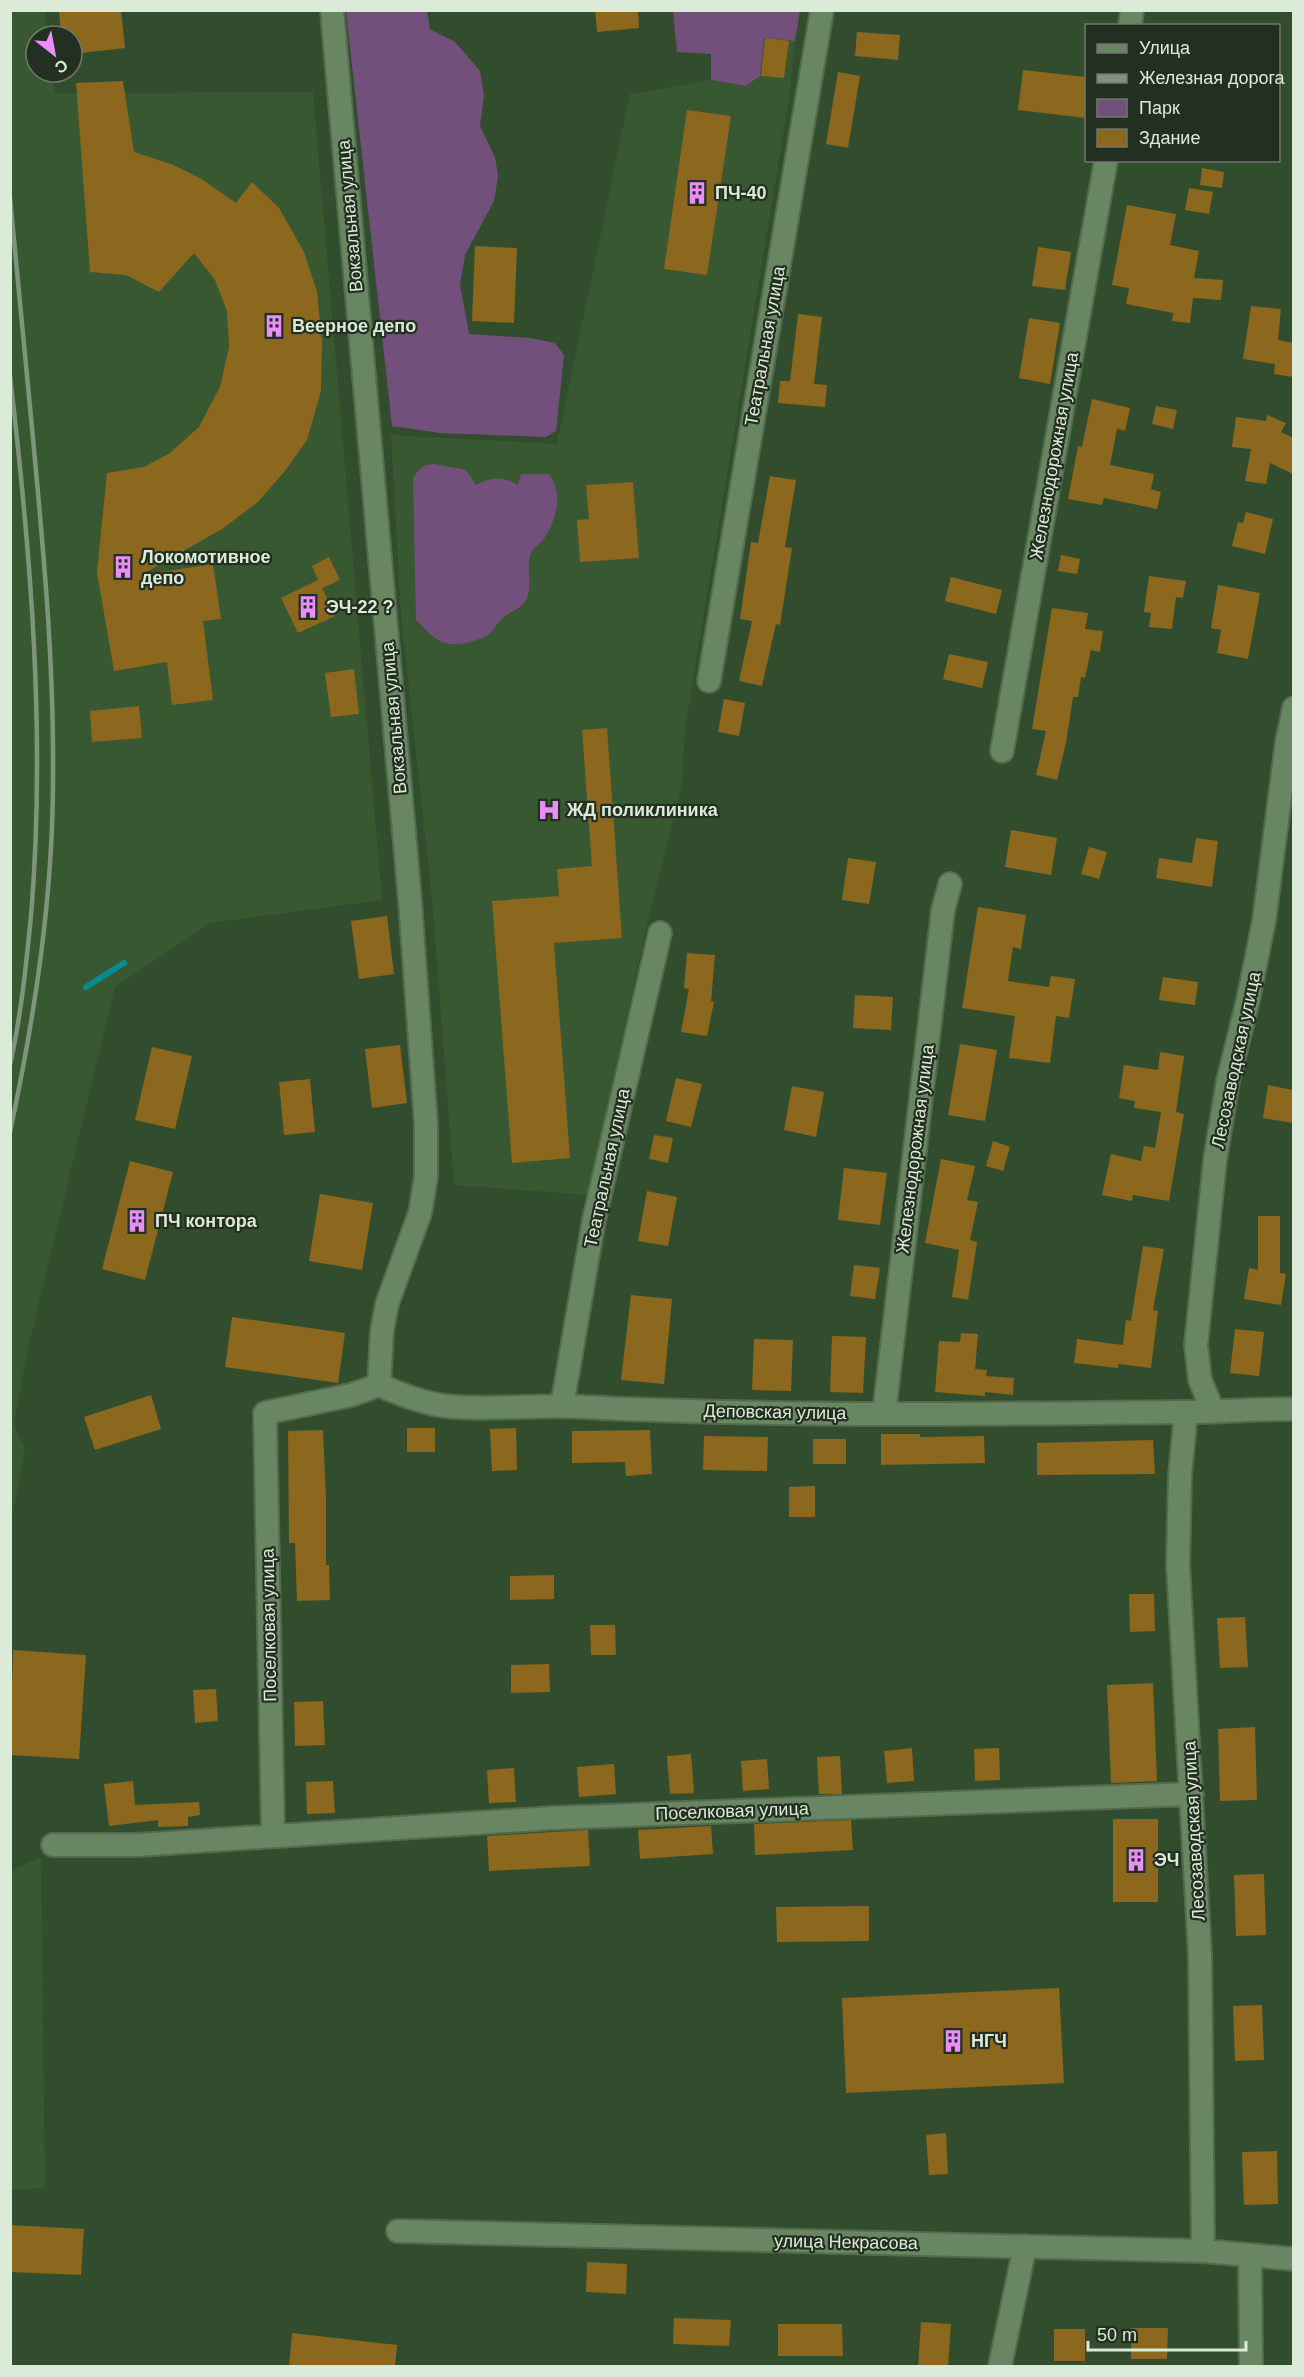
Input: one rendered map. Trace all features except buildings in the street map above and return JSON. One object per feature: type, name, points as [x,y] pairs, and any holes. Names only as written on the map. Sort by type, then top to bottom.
[{"type":"street","name":"Вокзальная улица","points":[[332,10],[410,901],[426,1125],[426,1177],[420,1213],[387,1304],[382,1331],[379,1385]]},
{"type":"street","name":"Театральная улица","points":[[709,681],[822,10]]},
{"type":"street","name":"Железнодорожная улица","points":[[1002,750],[1106,162]]},
{"type":"street","name":"Лесозаводская улица","points":[[1213,1411],[1200,1380],[1196,1346],[1215,1160],[1228,1081],[1264,921],[1293,708]]},
{"type":"street","name":"Железнодорожная улица","points":[[884,1414],[943,910],[950,884]]},
{"type":"street","name":"Театральная улица","points":[[562,1406],[594,1220],[660,933]]},
{"type":"street","name":"Деповская улица","points":[[379,1385],[409,1398],[443,1406],[479,1408],[562,1406],[648,1410],[884,1414],[1293,1409]]},
{"type":"street","name":"Поселковая улица","points":[[273,1836],[265,1413],[351,1395],[379,1385]]},
{"type":"street","name":"Лесозаводская улица","points":[[1186,1412],[1180,1475],[1178,1565],[1200,1954],[1203,2251]]},
{"type":"street","name":"Поселковая улица","points":[[53,1845],[137,1845],[553,1818],[1192,1794]]},
{"type":"street","name":"улица Некрасова","points":[[398,2231],[1203,2251],[1293,2259]]},
{"type":"street","points":[[1000,2367],[1025,2246]]},
{"type":"street","points":[[1250,2255],[1251,2367]]},
{"type":"shaded area","points":[[45,10],[47,24],[24,24],[24,84],[54,84],[55,93],[313,92],[382,900],[210,923],[115,987],[28,1348],[14,1424],[25,1450],[11,1522],[10,11]]},
{"type":"shaded area","name":"ЖД поликлиника","points":[[764,37],[795,41],[789,99],[685,729],[682,784],[647,924],[588,1195],[454,1185],[432,899],[401,615],[391,435],[557,444],[630,94],[711,80],[746,86],[760,76]]},
{"type":"shaded area","points":[[41,1857],[45,2188],[11,2190],[11,1871]]},
{"type":"green space","points":[[673,10],[800,11],[795,41],[764,38],[760,76],[746,86],[711,80],[711,54],[677,52]]},
{"type":"green space","points":[[346,11],[427,11],[430,29],[455,42],[480,71],[484,96],[480,126],[495,157],[498,176],[494,201],[465,255],[460,285],[469,334],[530,338],[555,343],[564,355],[556,431],[546,437],[440,433],[392,426]]},
{"type":"green space","points":[[434,464],[466,470],[476,485],[497,479],[518,485],[521,474],[548,474],[556,488],[557,505],[553,522],[544,539],[533,549],[530,557],[529,589],[526,600],[519,608],[502,619],[489,634],[465,643],[452,644],[440,641],[416,620],[413,477],[423,466]]},
{"type":"waterway","points":[[86,987],[124,963]]},
{"type":"railway","points":[[10,198],[47,602],[53,733],[52,822],[46,911],[35,1000],[10,1132]]},
{"type":"railway","points":[[10,376],[30,578],[37,781],[31,916],[20,1010],[10,1065]]},
{"type":"place","name":"ПЧ-40","points":[[697,193]]},
{"type":"place","name":"Веерное депо","points":[[274,326]]},
{"type":"place","name":"Локомотивное депо","points":[[123,567]]},
{"type":"place","name":"ЭЧ-22 ?","points":[[308,607]]},
{"type":"place","name":"ЖД поликлиника","points":[[549,810]]},
{"type":"place","name":"ПЧ контора","points":[[137,1221]]},
{"type":"place","name":"ЭЧ","points":[[1136,1860]]},
{"type":"place","name":"НГЧ","points":[[953,2041]]}]
